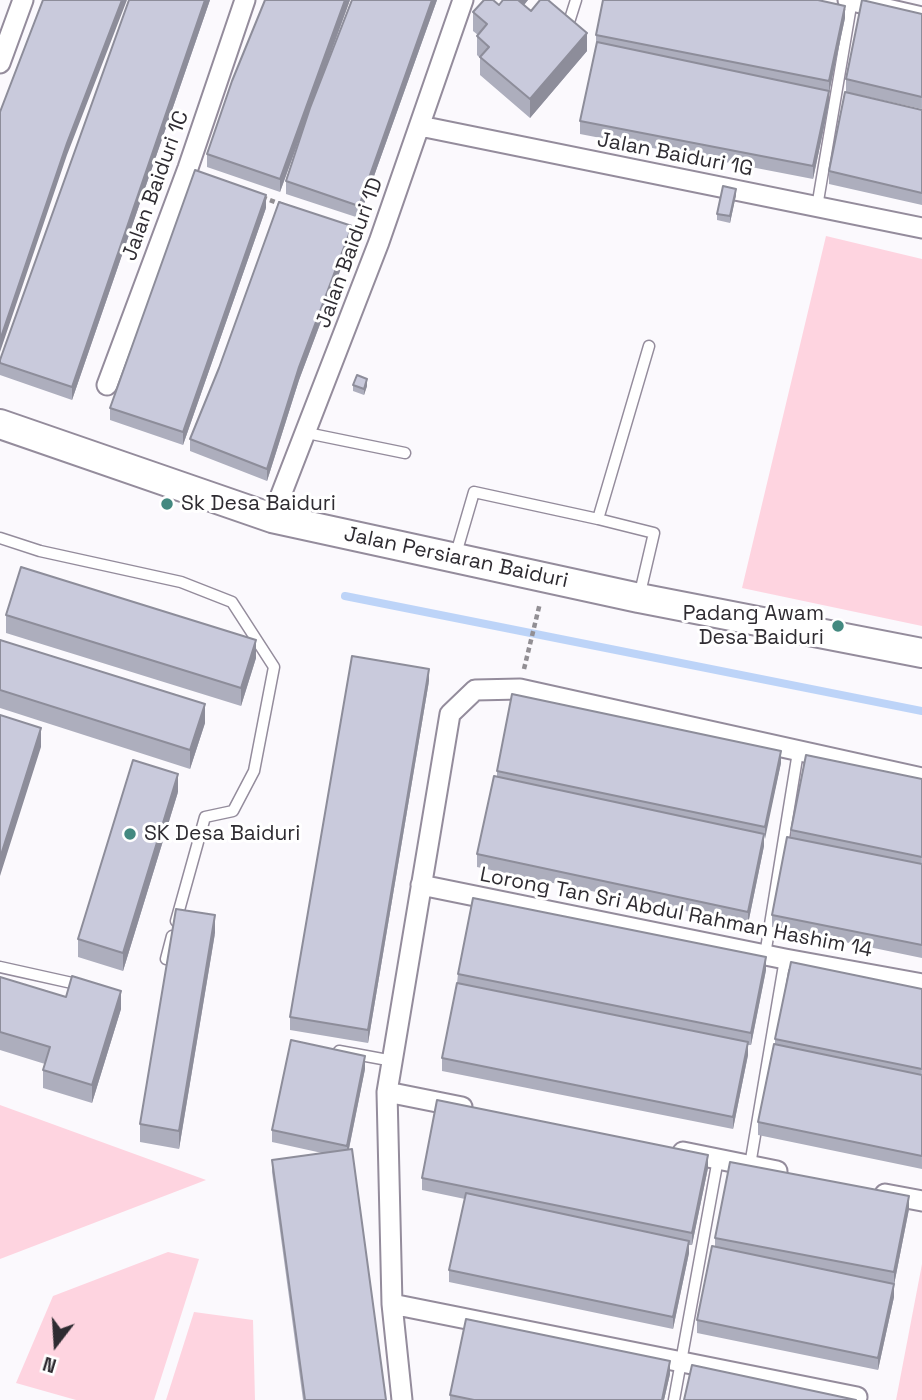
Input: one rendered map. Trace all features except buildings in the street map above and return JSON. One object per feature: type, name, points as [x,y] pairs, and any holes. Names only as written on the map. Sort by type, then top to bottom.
[{"type":"street","points":[[0,63],[23,0]]},
{"type":"street","name":"Jalan Baiduri 1C","points":[[107,385],[188,168],[245,0]]},
{"type":"street","name":"Jalan Baiduri 1D","points":[[272,518],[307,433],[420,127],[463,0]]},
{"type":"street","points":[[851,0],[922,17]]},
{"type":"street","name":"Jalan Baiduri 1G","points":[[420,127],[922,228]]},
{"type":"street","name":"Jalan Persiaran Baiduri","points":[[1,427],[272,518],[639,598],[922,653]]},
{"type":"street","points":[[402,1400],[392,1304],[387,1092],[450,714],[475,690],[520,689],[922,778]]},
{"type":"street","name":"Lorong Tan Sri Abdul Rahman Hashim 14","points":[[421,885],[922,984]]},
{"type":"street","points":[[387,1092],[480,1111]]},
{"type":"street","points":[[665,1148],[789,1174]]},
{"type":"street","points":[[869,1190],[922,1201]]},
{"type":"street","points":[[392,1304],[857,1397]]},
{"type":"lane","points":[[569,19],[576,0]]},
{"type":"lane","points":[[817,207],[851,0]]},
{"type":"lane","points":[[598,519],[649,346]]},
{"type":"lane","points":[[307,433],[405,453]]},
{"type":"lane","points":[[454,558],[474,492],[654,533],[639,598]]},
{"type":"lane","points":[[0,538],[40,551],[181,582],[232,602],[274,667],[254,771],[233,811],[205,817],[166,959]]},
{"type":"lane","points":[[765,955],[798,752]]},
{"type":"lane","points":[[750,1165],[785,959]]},
{"type":"lane","points":[[0,967],[72,983]]},
{"type":"lane","points":[[332,1050],[394,1061]]},
{"type":"lane","points":[[674,1400],[718,1159]]},
{"type":"path","points":[[251,192],[290,207]]},
{"type":"path","points":[[527,654],[538,614]]},
{"type":"shaded area","points":[[826,236],[922,259],[922,626],[742,588]]},
{"type":"shaded area","points":[[0,1105],[206,1180],[0,1259]]},
{"type":"shaded area","points":[[168,1252],[199,1259],[154,1400],[76,1400],[16,1383],[53,1296]]},
{"type":"shaded area","points":[[922,1264],[922,1400],[896,1400]]},
{"type":"shaded area","points":[[194,1312],[253,1320],[255,1400],[166,1400]]},
{"type":"waterway","points":[[345,596],[922,711]]},
{"type":"place","name":"Sk Desa Baiduri","points":[[167,504]]},
{"type":"place","name":"Padang Awam Desa Baiduri","points":[[838,626]]},
{"type":"place","name":"SK Desa Baiduri","points":[[130,834]]}]
